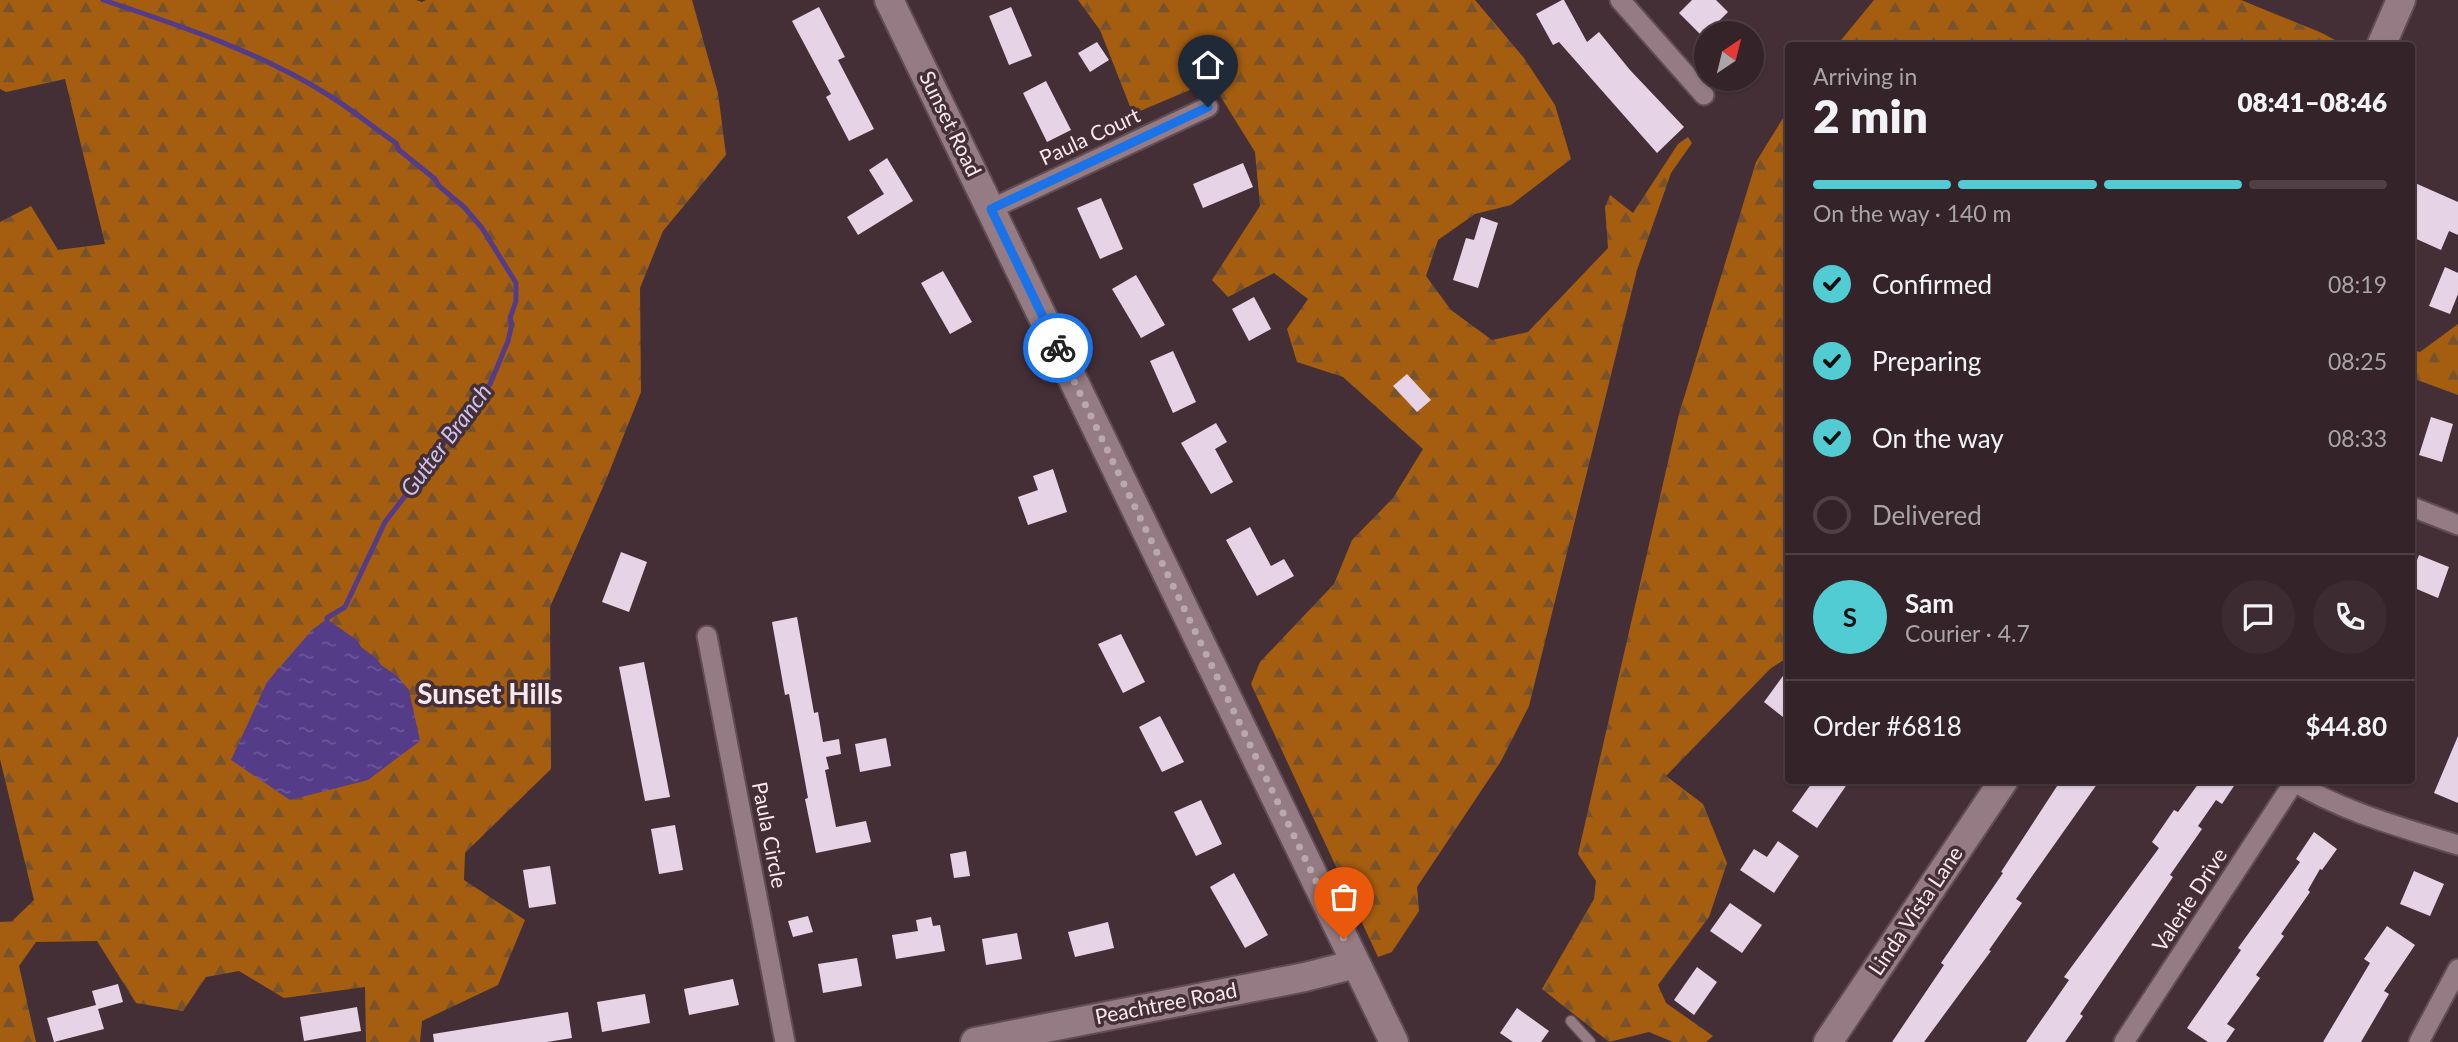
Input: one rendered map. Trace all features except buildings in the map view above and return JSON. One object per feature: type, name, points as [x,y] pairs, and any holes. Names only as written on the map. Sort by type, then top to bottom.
[{"type":"main road","name":"Sunset Road","points":[[889,0],[1394,1042]]},
{"type":"main road","points":[[2383,42],[2402,0]]},
{"type":"main road","name":"Linda Vista Lane","points":[[1828,1042],[2001,784]]},
{"type":"main road","name":"Peachtree Road","points":[[975,1042],[1305,977],[1356,964]]},
{"type":"street","points":[[1620,0],[1704,95]]},
{"type":"street","name":"Paula Court","points":[[991,209],[1208,107]]},
{"type":"street","points":[[2415,508],[2458,525]]},
{"type":"street","name":"Paula Circle","points":[[707,636],[785,1042]]},
{"type":"street","name":"Valerie Drive","points":[[2124,1042],[2291,784]]},
{"type":"street","points":[[2299,784],[2343,808],[2458,845]]},
{"type":"street","points":[[2419,1042],[2458,968]]},
{"type":"lane","points":[[1571,1021],[1590,1042]]},
{"type":"green space","points":[[0,0],[692,0],[718,93],[726,155],[663,231],[640,288],[641,392],[550,607],[551,769],[465,853],[464,880],[525,920],[498,985],[422,1021],[420,1042],[366,1042],[365,987],[284,998],[239,971],[206,977],[183,1011],[136,1003],[97,941],[36,942],[19,966],[36,1042],[0,1042],[0,922],[12,921],[34,900],[0,759],[0,222],[31,206],[58,250],[105,244],[65,79],[6,92],[0,89]]},
{"type":"green space","points":[[1078,0],[1475,0],[1524,58],[1555,105],[1571,159],[1511,205],[1475,214],[1438,240],[1426,276],[1451,310],[1492,340],[1528,332],[1608,248],[1605,207],[1610,195],[1633,213],[1678,144],[1688,137],[1692,143],[1671,173],[1637,270],[1529,706],[1501,761],[1417,887],[1419,911],[1392,952],[1378,957],[1251,684],[1260,662],[1334,584],[1352,540],[1393,498],[1423,449],[1343,377],[1297,362],[1287,329],[1308,299],[1274,273],[1228,297],[1212,280],[1260,206],[1255,152],[1211,81],[1133,114],[1100,30]]},
{"type":"green space","points":[[1874,0],[2241,0],[2338,42],[1839,42]]},
{"type":"green space","points":[[1785,115],[1785,659],[1770,669],[1666,776],[1703,804],[1727,863],[1709,917],[1658,985],[1666,1003],[1713,1036],[1706,1042],[1673,1042],[1649,1032],[1609,1042],[1542,989],[1594,899],[1596,881],[1578,854],[1679,414],[1756,162]]},
{"type":"green space","points":[[2458,324],[2458,395],[2415,379],[2415,351],[2420,352]]},
{"type":"water","points":[[327,619],[358,641],[361,647],[397,676],[409,690],[420,741],[368,780],[290,800],[231,760],[267,682],[312,630]]},
{"type":"waterway","name":"Gutter Branch","points":[[103,0],[245,52],[299,78],[343,105],[396,143],[399,150],[464,207],[482,228],[516,283],[516,301],[510,318],[512,324],[508,341],[490,384],[385,522],[345,607],[327,618],[327,626]]},
{"type":"way so far","points":[[1058,348],[1344,939]]},
{"type":"district","name":"Sunset Hills","points":[[490,694]]},
{"type":"route","points":[[1058,348],[991,209],[1208,107]]}]
